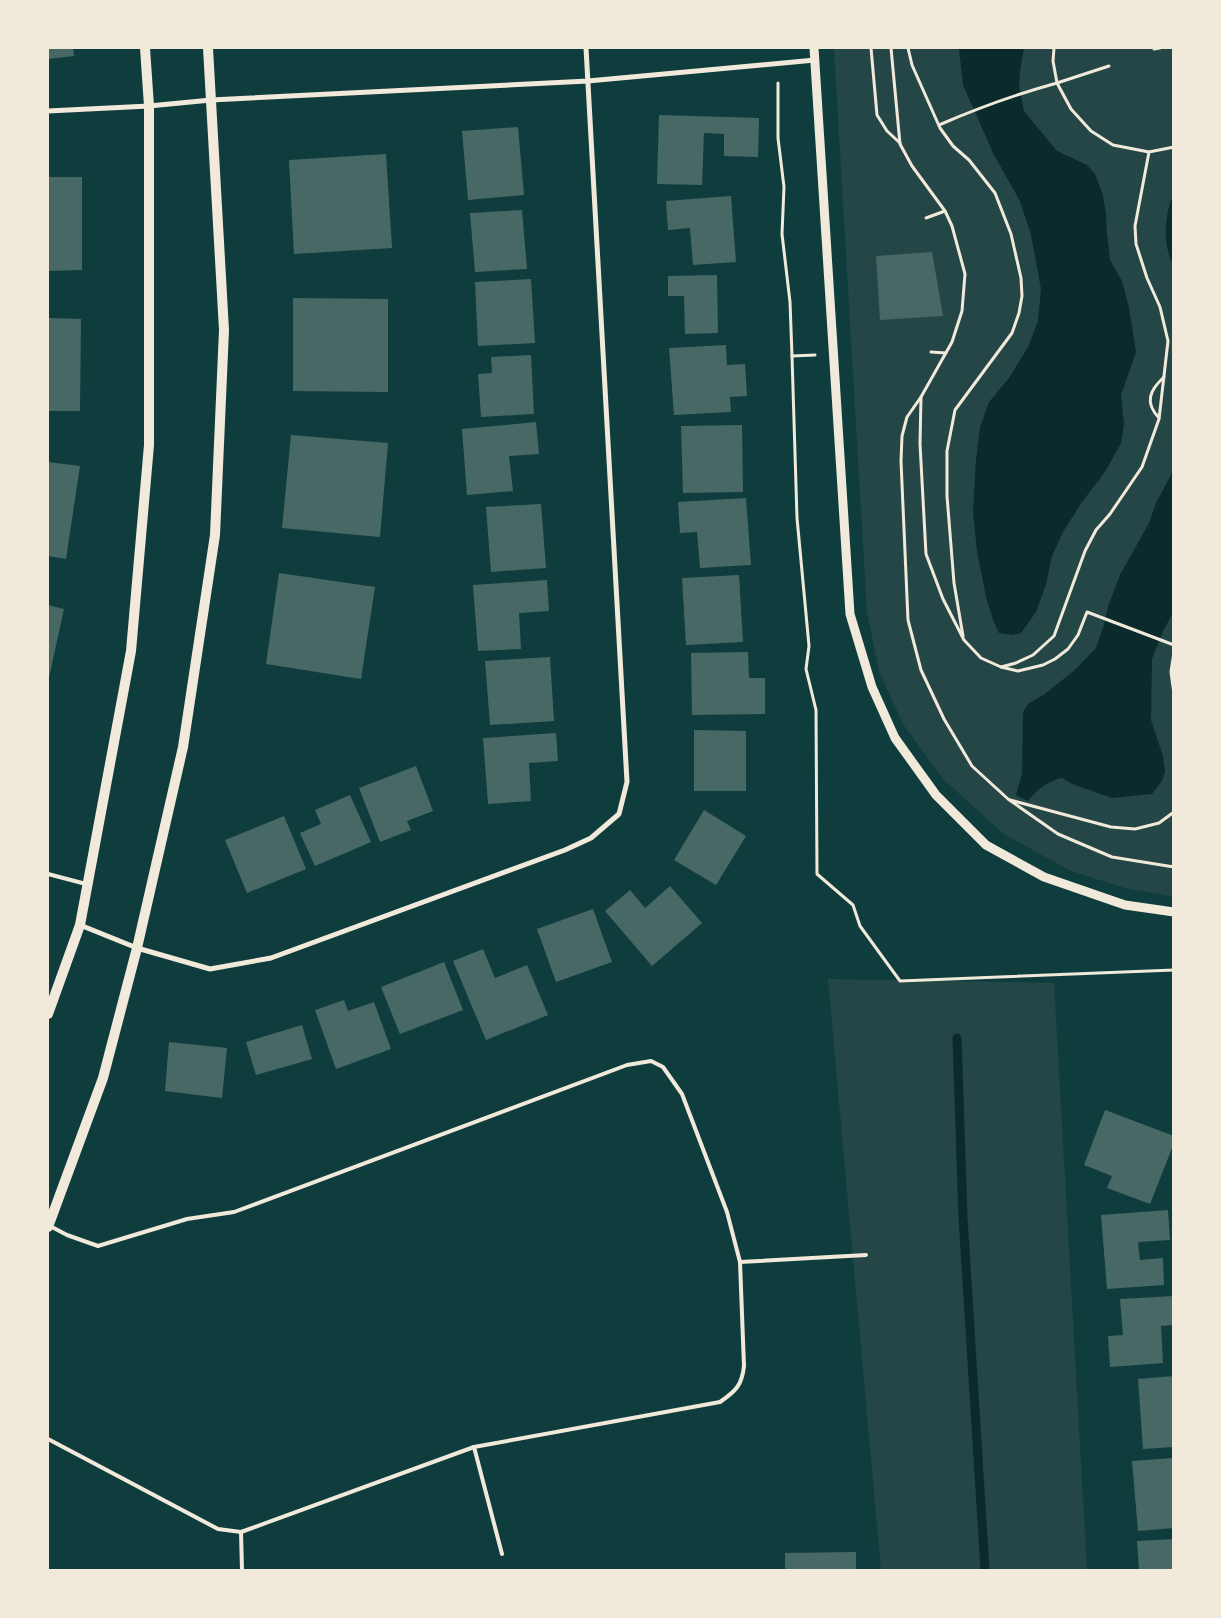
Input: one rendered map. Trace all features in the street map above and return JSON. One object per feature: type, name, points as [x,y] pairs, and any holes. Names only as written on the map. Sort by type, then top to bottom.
[{"type":"main road","points":[[48,1014],[80,924],[131,650],[148,454],[150,303],[148,106],[145,48]]},
{"type":"main road","points":[[48,1226],[103,1078],[137,948],[183,747],[215,536],[224,330],[208,48]]},
{"type":"street","points":[[80,924],[137,948],[210,969],[271,958],[565,850],[591,838],[619,814],[627,782],[586,48]]},
{"type":"street","points":[[814,48],[850,614],[872,687],[895,738],[936,795],[986,844],[1044,877],[1125,905],[1174,912]]},
{"type":"street","points":[[48,111],[148,106],[211,100],[588,81],[815,60]]},
{"type":"lane","points":[[48,874],[87,884]]},
{"type":"lane","points":[[48,1226],[98,1246],[187,1218],[234,1212],[627,1065],[650,1061],[663,1067],[682,1094],[727,1212],[740,1262],[744,1366],[742,1379],[736,1389],[720,1402],[474,1447],[241,1532],[218,1529],[48,1439]]},
{"type":"lane","points":[[740,1262],[866,1256]]},
{"type":"lane","points":[[474,1447],[502,1554]]},
{"type":"lane","points":[[241,1532],[242,1570]]},
{"type":"path","points":[[871,48],[877,115],[887,132],[900,144],[912,166],[945,210],[952,226],[965,274],[962,311],[952,342],[921,397],[907,416],[902,436],[901,462],[908,620],[921,670],[944,720],[972,766],[1008,799],[1058,834],[1112,857],[1174,868]]},
{"type":"path","points":[[891,48],[900,144]]},
{"type":"path","points":[[908,48],[912,65],[939,125],[953,146],[969,160],[995,193],[1011,234],[1021,278],[1022,296],[1012,333],[955,410],[947,451],[947,496],[954,584],[964,640]]},
{"type":"path","points":[[1054,48],[1053,62],[1058,83],[1070,109],[1091,131],[1113,144],[1149,152],[1174,147]]},
{"type":"path","points":[[1154,49],[1160,48]]},
{"type":"path","points":[[939,125],[1027,91],[1109,66]]},
{"type":"path","points":[[1001,667],[1034,655],[1054,636],[1085,551],[1096,530],[1110,514],[1142,467],[1159,419],[1168,341],[1160,307],[1147,278],[1136,244],[1135,226],[1149,152]]},
{"type":"path","points":[[926,218],[945,210]]},
{"type":"path","points":[[931,352],[946,353]]},
{"type":"path","points":[[1159,419],[1152,410],[1150,398],[1156,386],[1164,377]]},
{"type":"path","points":[[921,397],[920,444],[926,554],[943,600],[964,640],[980,658],[1001,667],[1018,671],[1042,665],[1055,659],[1068,649],[1078,636],[1087,612],[1174,645]]},
{"type":"path","points":[[1174,652],[1171,672],[1174,694]]},
{"type":"path","points":[[1008,799],[1111,827],[1136,829],[1159,823],[1174,812]]},
{"type":"shaded area","points":[[834,48],[1173,48],[1173,897],[1125,888],[1071,871],[1004,834],[943,779],[903,724],[879,671],[867,612]]},
{"type":"shaded area","points":[[959,48],[1024,48],[1019,86],[1024,111],[1057,151],[1087,165],[1095,174],[1103,195],[1110,260],[1122,281],[1129,308],[1136,352],[1121,395],[1124,425],[1121,443],[1105,472],[1082,502],[1063,532],[1052,556],[1046,584],[1036,612],[1021,633],[1012,635],[999,633],[986,597],[977,551],[973,511],[976,460],[980,427],[989,402],[1009,378],[1028,347],[1038,321],[1041,289],[1031,235],[1020,201],[994,155],[963,85]]},
{"type":"shaded area","points":[[1173,196],[1173,266],[1168,253],[1166,231],[1167,215]]},
{"type":"shaded area","points":[[1173,465],[1173,613],[1163,631],[1152,659],[1151,720],[1163,756],[1165,772],[1162,781],[1152,794],[1112,798],[1072,784],[1062,778],[1043,786],[1028,801],[1016,795],[1022,774],[1023,712],[1028,704],[1045,694],[1076,669],[1096,648],[1108,606],[1120,575],[1149,523],[1156,503],[1171,475]]},
{"type":"shaded area","points":[[828,979],[1054,983],[1087,1570],[881,1570]]},
{"type":"building","points":[[48,48],[73,48],[74,56],[48,59]]},
{"type":"building","points":[[659,115],[759,118],[758,157],[724,156],[724,134],[704,133],[702,185],[657,184]]},
{"type":"building","points":[[518,127],[524,195],[468,200],[462,131]]},
{"type":"building","points":[[386,154],[392,248],[294,254],[289,160]]},
{"type":"building","points":[[48,177],[82,177],[82,270],[48,271]]},
{"type":"building","points":[[731,196],[736,262],[693,265],[690,228],[668,230],[666,201]]},
{"type":"building","points":[[522,210],[527,269],[475,272],[470,213]]},
{"type":"building","points":[[932,252],[943,316],[880,320],[876,256]]},
{"type":"building","points":[[717,275],[718,333],[685,334],[684,296],[668,296],[668,276]]},
{"type":"building","points":[[531,279],[535,343],[478,346],[475,282]]},
{"type":"building","points":[[293,298],[388,299],[388,392],[293,391]]},
{"type":"building","points":[[48,318],[81,319],[80,411],[48,411]]},
{"type":"building","points":[[726,345],[727,365],[745,364],[747,396],[730,397],[731,412],[674,415],[669,348]]},
{"type":"building","points":[[531,355],[534,414],[481,417],[478,374],[492,373],[491,357]]},
{"type":"building","points":[[536,422],[539,454],[509,456],[513,491],[467,495],[462,429]]},
{"type":"building","points":[[742,425],[743,492],[683,493],[681,426]]},
{"type":"building","points":[[291,435],[388,443],[380,537],[282,528]]},
{"type":"building","points":[[48,462],[80,466],[66,559],[48,556]]},
{"type":"building","points":[[746,498],[751,565],[700,568],[697,532],[680,533],[678,502]]},
{"type":"building","points":[[541,504],[546,568],[491,572],[486,507]]},
{"type":"building","points":[[279,573],[375,587],[361,679],[266,664]]},
{"type":"building","points":[[739,575],[743,642],[686,645],[682,578]]},
{"type":"building","points":[[547,580],[549,611],[519,613],[521,649],[478,651],[473,585]]},
{"type":"building","points":[[48,605],[64,609],[48,682]]},
{"type":"building","points":[[748,652],[749,678],[765,678],[765,714],[692,715],[691,653]]},
{"type":"building","points":[[550,657],[554,721],[490,725],[485,661]]},
{"type":"building","points":[[694,730],[746,731],[746,791],[694,791]]},
{"type":"building","points":[[556,733],[558,761],[529,763],[531,801],[488,804],[483,738]]},
{"type":"building","points":[[416,766],[433,811],[407,821],[411,830],[380,842],[359,788]]},
{"type":"building","points":[[350,795],[371,842],[315,866],[300,833],[321,824],[315,810]]},
{"type":"building","points":[[704,810],[746,836],[716,885],[674,860]]},
{"type":"building","points":[[284,816],[306,869],[247,893],[225,840]]},
{"type":"building","points":[[670,886],[702,923],[652,966],[605,911],[630,890],[645,908]]},
{"type":"building","points":[[593,909],[612,962],[556,982],[537,929]]},
{"type":"building","points":[[483,949],[495,978],[527,965],[548,1015],[486,1040],[453,961]]},
{"type":"building","points":[[444,962],[463,1010],[400,1034],[381,987]]},
{"type":"building","points":[[344,1000],[348,1011],[374,1002],[391,1049],[336,1069],[315,1010]]},
{"type":"building","points":[[302,1025],[312,1059],[256,1075],[246,1042]]},
{"type":"building","points":[[169,1042],[227,1048],[222,1098],[165,1091]]},
{"type":"building","points":[[1105,1110],[1174,1136],[1174,1143],[1150,1204],[1107,1188],[1112,1176],[1084,1165]]},
{"type":"building","points":[[1168,1210],[1170,1240],[1138,1242],[1140,1260],[1163,1258],[1164,1285],[1107,1289],[1101,1215]]},
{"type":"building","points":[[1174,1296],[1174,1325],[1161,1326],[1163,1363],[1110,1367],[1108,1336],[1123,1335],[1120,1299]]},
{"type":"building","points":[[1174,1376],[1174,1447],[1143,1449],[1138,1379]]},
{"type":"building","points":[[1174,1458],[1174,1528],[1138,1531],[1132,1461]]},
{"type":"building","points":[[1174,1539],[1174,1570],[1139,1570],[1137,1541]]},
{"type":"building","points":[[856,1552],[856,1570],[785,1570],[785,1553]]},
{"type":"waterway","points":[[957,1038],[963,1217],[985,1570]]}]
